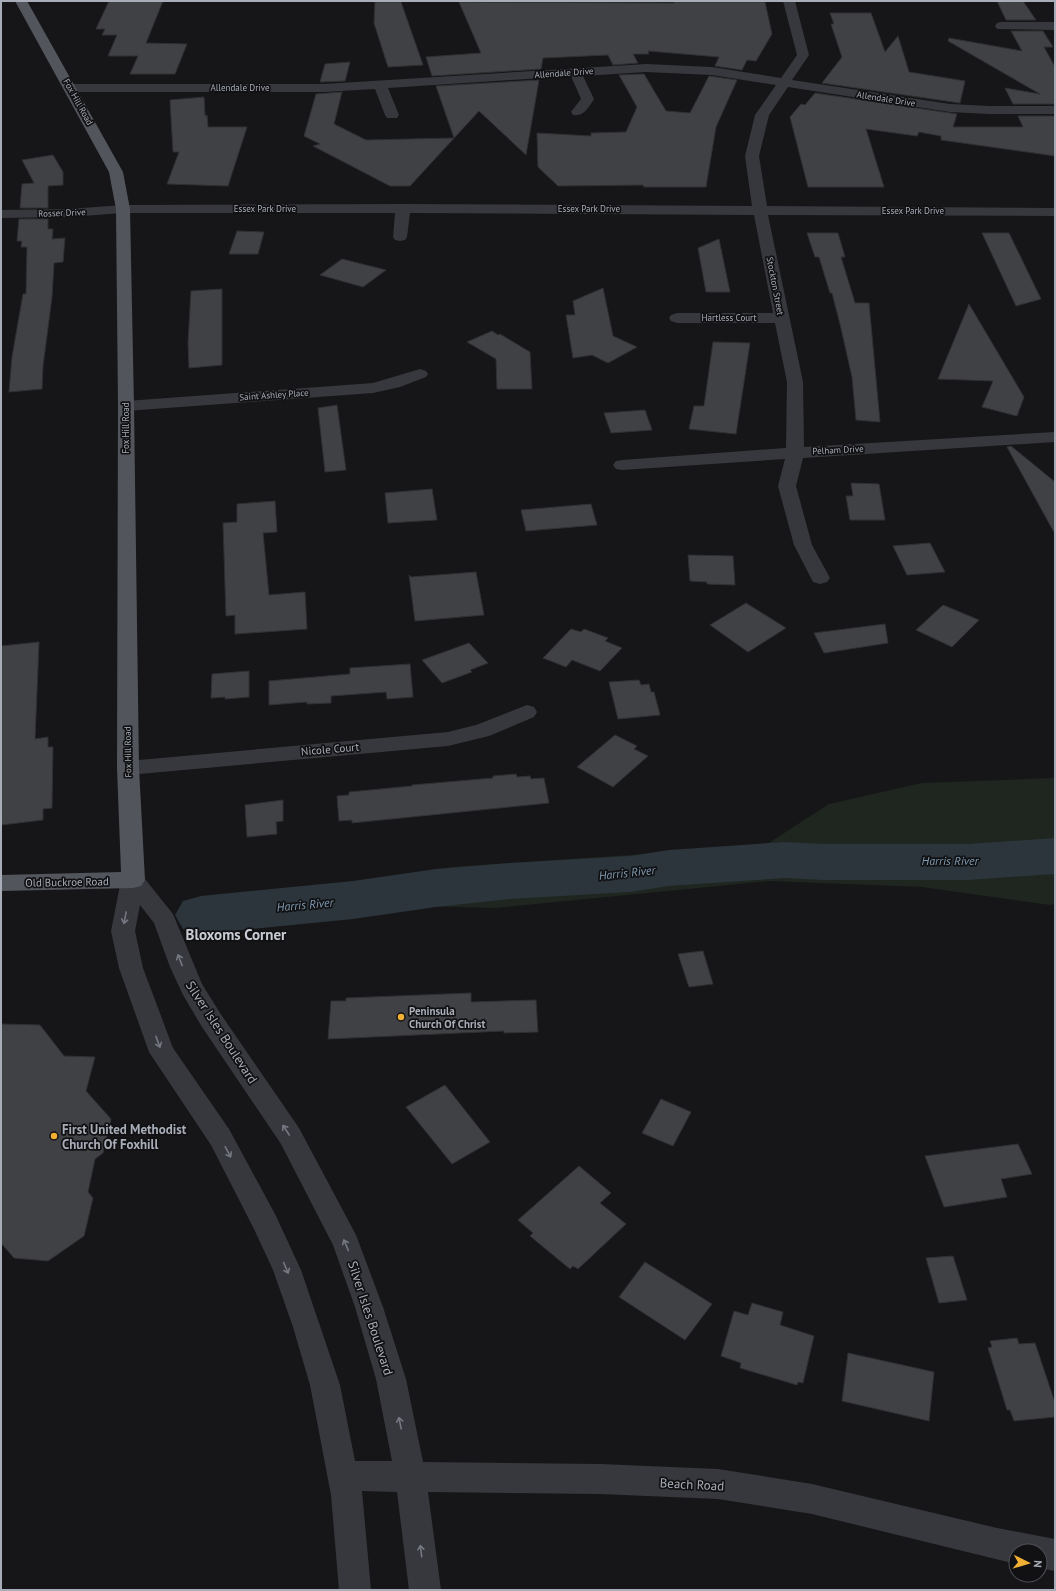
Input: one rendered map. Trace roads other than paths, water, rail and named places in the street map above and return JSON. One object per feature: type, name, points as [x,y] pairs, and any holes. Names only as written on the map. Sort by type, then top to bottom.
[{"type":"main road","name":"Fox Hill Road","points":[[22,1],[116,172],[123,209],[126,406],[128,768],[133,880]]},
{"type":"main road","name":"Old Buckroe Road","points":[[1,883],[133,880]]},
{"type":"street","name":"Stockton Street","points":[[789,1],[803,55],[762,114],[752,156],[760,210],[795,382],[796,453],[788,486],[803,545],[820,578]]},
{"type":"street","points":[[1000,26],[1055,26]]},
{"type":"street","name":"Allendale Drive","points":[[70,88],[324,88],[380,86],[646,68],[712,71],[950,108],[989,110],[1055,110]]},
{"type":"street","points":[[575,72],[588,99],[578,112]]},
{"type":"street","points":[[380,86],[392,115]]},
{"type":"street","points":[[400,237],[403,208]]},
{"type":"street","name":"Essex Park Drive","points":[[123,209],[403,208],[1055,212]]},
{"type":"street","name":"Rosser Drive","points":[[1,214],[70,213],[123,209]]},
{"type":"street","name":"Hartless Court","points":[[677,318],[781,318]]},
{"type":"street","name":"Saint Ashley Place","points":[[126,406],[373,388],[394,384],[420,374]]},
{"type":"street","name":"Pelham Drive","points":[[622,466],[796,453],[1055,437]]},
{"type":"street","name":"Nicole Court","points":[[128,768],[448,739],[482,731],[528,712]]},
{"type":"street","points":[[133,880],[123,931],[131,968],[162,1052],[220,1137],[265,1223],[287,1270],[307,1327],[325,1385],[347,1495],[355,1590]]},
{"type":"street","name":"Silver Isles Boulevard","points":[[133,880],[165,920],[182,968],[192,988],[211,1020],[290,1136],[320,1190],[346,1244],[370,1307],[391,1379],[411,1478],[425,1590]]},
{"type":"street","name":"Beach Road","points":[[343,1476],[600,1480],[718,1484],[812,1499],[1008,1546]]},
{"type":"waterway","name":"Harris River","points":[[201,915],[353,900],[436,888],[510,881],[630,874],[669,868],[784,860],[824,862],[968,862],[1055,856]]},
{"type":"place","name":"Peninsula Church Of Christ","points":[[401,1017]]},
{"type":"place","name":"First United Methodist Church Of Foxhill","points":[[54,1136]]},
{"type":"district","name":"Bloxoms Corner","points":[[236,935]]}]
